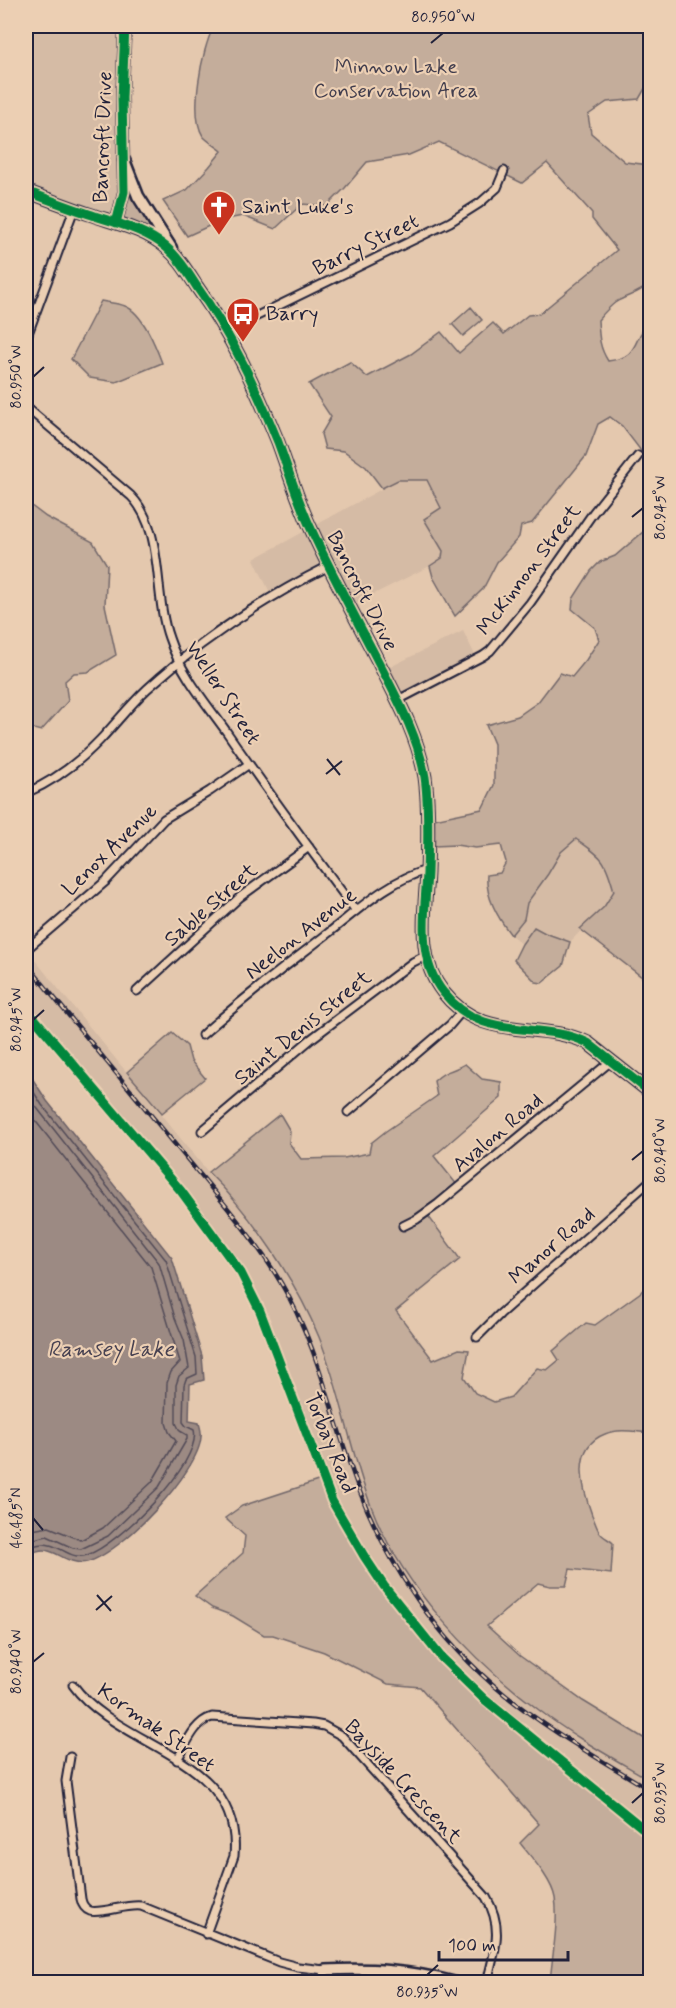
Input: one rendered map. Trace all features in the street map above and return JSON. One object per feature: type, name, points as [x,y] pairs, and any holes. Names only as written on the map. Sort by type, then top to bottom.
[{"type":"main road","points":[[123,160],[138,196],[176,256]]},
{"type":"main road","points":[[26,191],[116,223]]},
{"type":"main road","name":"Bancroft Drive","points":[[116,223],[143,232],[164,245],[176,256],[226,331],[277,440],[304,514],[398,700],[423,767],[427,870],[423,925],[427,955],[436,983],[452,1002],[474,1018],[497,1027],[540,1031],[588,1043],[651,1092]]},
{"type":"street","name":"Bancroft Drive","points":[[116,223],[124,192],[122,98],[125,26]]},
{"type":"street","name":"Barry Street","points":[[226,331],[464,214],[497,188],[504,171]]},
{"type":"street","points":[[26,339],[74,209]]},
{"type":"street","name":"Weller Street","points":[[26,407],[131,496],[142,509],[148,522],[153,544],[163,618],[171,646],[188,677],[356,912]]},
{"type":"street","name":"McKinnon Street","points":[[398,700],[490,651],[530,603],[592,513],[638,456]]},
{"type":"street","points":[[26,793],[58,776],[90,750],[145,691],[179,661],[249,612],[329,566]]},
{"type":"street","name":"Lenox Avenue","points":[[29,947],[106,881],[164,819],[249,764]]},
{"type":"street","name":"Sable Street","points":[[137,991],[240,897],[309,848]]},
{"type":"street","name":"Neelon Avenue","points":[[202,1035],[254,991],[356,912],[396,883],[427,870]]},
{"type":"street","name":"Saint Denis Street","points":[[202,1131],[311,1039],[413,962],[427,955]]},
{"type":"street","points":[[348,1112],[450,1025],[462,1011]]},
{"type":"street","name":"Torbay Road","points":[[34,1018],[181,1191],[241,1273],[260,1311],[332,1501],[384,1586],[434,1649],[462,1679],[493,1707],[651,1834]]},
{"type":"street","name":"Avalon Road","points":[[403,1226],[438,1204],[611,1061]]},
{"type":"street","name":"Manor Road","points":[[477,1337],[651,1181]]},
{"type":"street","name":"Kormak Street","points":[[73,1685],[82,1698],[90,1704],[201,1775],[218,1792],[229,1812],[235,1846],[232,1865],[206,1934]]},
{"type":"street","name":"Bayside Crescent","points":[[177,1760],[198,1726],[204,1720],[212,1717],[313,1724],[324,1726],[342,1736],[486,1897],[495,1915],[497,1934],[486,1983]]},
{"type":"street","points":[[70,1758],[66,1781],[81,1899],[89,1911],[141,1906],[206,1934],[298,1967],[325,1970],[367,1968],[400,1971],[454,1983]]},
{"type":"street","points":[[323,1983],[325,1970]]},
{"type":"shaded area","points":[[26,26],[117,26],[126,28],[124,159],[117,223],[26,190]]},
{"type":"shaded area","points":[[398,480],[427,480],[441,509],[424,519],[443,551],[442,558],[350,606],[329,566],[272,597],[254,559]]},
{"type":"shaded area","points":[[463,631],[477,659],[399,699],[384,670]]},
{"type":"shaded area","points":[[575,839],[599,856],[608,867],[614,891],[604,907],[570,942],[535,927],[522,944],[511,935],[524,919],[527,903],[561,852]]},
{"type":"shaded area","points":[[26,949],[208,1172],[222,1185],[288,1276],[319,1338],[371,1506],[393,1551],[420,1591],[462,1641],[539,1710],[582,1740],[650,1780],[650,1833],[462,1678],[385,1586],[333,1501],[248,1286],[181,1191],[35,1017],[26,1002]]},
{"type":"green space","name":"Minnow Lake Conservation Area","points":[[237,26],[650,26],[650,80],[639,99],[607,102],[588,115],[591,133],[625,162],[650,165],[650,283],[638,292],[616,302],[598,320],[601,346],[608,361],[619,359],[631,351],[650,322],[650,455],[641,451],[622,426],[610,417],[598,424],[586,456],[532,523],[521,526],[519,537],[497,562],[483,589],[455,616],[433,577],[430,566],[442,558],[443,551],[424,519],[441,508],[427,480],[398,480],[382,488],[366,467],[344,451],[325,449],[321,434],[331,417],[309,384],[350,362],[367,377],[411,354],[441,332],[459,353],[493,323],[504,334],[528,315],[539,314],[617,250],[592,219],[592,213],[547,163],[522,183],[439,142],[409,155],[367,162],[327,206],[302,204],[275,229],[243,216],[222,220],[187,236],[163,201],[187,190],[222,151],[203,136],[199,126],[197,98],[201,66],[213,28],[237,28]]},
{"type":"green space","points":[[124,159],[139,196],[176,255],[117,223]]},
{"type":"green space","points":[[101,301],[125,306],[138,316],[148,331],[162,363],[116,382],[90,378],[71,359]]},
{"type":"green space","points":[[471,307],[482,320],[463,336],[452,324]]},
{"type":"green space","points":[[26,502],[46,517],[93,542],[107,565],[105,605],[116,655],[88,672],[74,673],[65,681],[68,701],[41,731],[26,727]]},
{"type":"green space","points":[[650,526],[650,979],[642,977],[580,929],[604,907],[614,891],[605,865],[592,850],[576,839],[561,852],[527,903],[524,919],[511,935],[493,907],[487,883],[487,875],[500,873],[506,862],[501,845],[475,848],[456,845],[434,846],[434,819],[482,809],[494,785],[494,744],[486,725],[518,716],[538,702],[560,673],[572,677],[599,640],[595,628],[572,609],[573,599],[591,571],[600,562],[615,556]]},
{"type":"green space","points":[[534,927],[570,942],[563,966],[542,983],[536,982],[514,960]]},
{"type":"green space","points":[[172,1033],[187,1046],[191,1061],[205,1078],[162,1113],[127,1072]]},
{"type":"green space","points":[[465,1064],[482,1079],[501,1082],[501,1098],[434,1156],[458,1186],[423,1209],[460,1259],[396,1311],[433,1360],[459,1349],[469,1350],[464,1377],[475,1393],[494,1402],[511,1397],[537,1368],[547,1370],[559,1360],[553,1351],[586,1323],[595,1325],[641,1292],[650,1281],[650,1433],[610,1432],[594,1440],[587,1448],[583,1458],[583,1481],[592,1515],[600,1533],[613,1543],[611,1574],[570,1569],[566,1586],[538,1583],[487,1626],[520,1656],[583,1701],[650,1742],[650,1780],[566,1729],[514,1690],[464,1644],[420,1592],[400,1564],[371,1506],[327,1358],[298,1294],[256,1228],[208,1172],[280,1114],[290,1131],[289,1143],[301,1159],[344,1158],[369,1153],[371,1143],[437,1096],[434,1081],[442,1074]]},
{"type":"green space","points":[[324,1479],[333,1501],[385,1586],[462,1678],[650,1833],[650,1982],[550,1982],[556,1928],[555,1898],[546,1876],[520,1843],[539,1824],[420,1687],[388,1684],[324,1652],[273,1635],[264,1635],[233,1616],[212,1608],[195,1596],[243,1553],[245,1536],[225,1518],[242,1506]]},
{"type":"water","name":"Ramsey Lake","points":[[26,1069],[47,1101],[172,1258],[202,1356],[204,1380],[190,1384],[189,1421],[199,1423],[201,1437],[197,1452],[187,1470],[156,1510],[119,1544],[102,1556],[81,1563],[43,1550],[26,1555]]},
{"type":"railway","points":[[26,963],[232,1214],[258,1247],[281,1283],[294,1307],[315,1358],[370,1516],[400,1573],[437,1626],[480,1673],[504,1694],[575,1744],[650,1790]]},
{"type":"cycle path","points":[[116,223],[124,192],[122,98],[125,26]]},
{"type":"cycle path","points":[[26,191],[139,231],[166,247],[183,266],[221,323],[242,362],[278,442],[307,520],[401,707],[418,748],[425,777],[428,812],[424,935],[429,965],[434,979],[443,992],[459,1008],[476,1019],[493,1025],[550,1032],[588,1043],[650,1092]]},
{"type":"cycle path","points":[[34,1018],[181,1191],[241,1273],[260,1311],[332,1501],[384,1586],[441,1657],[484,1699],[650,1834]]},
{"type":"place","name":"Saint Luke's","points":[[219,236]]},
{"type":"place","name":"Barry","points":[[243,343]]}]
